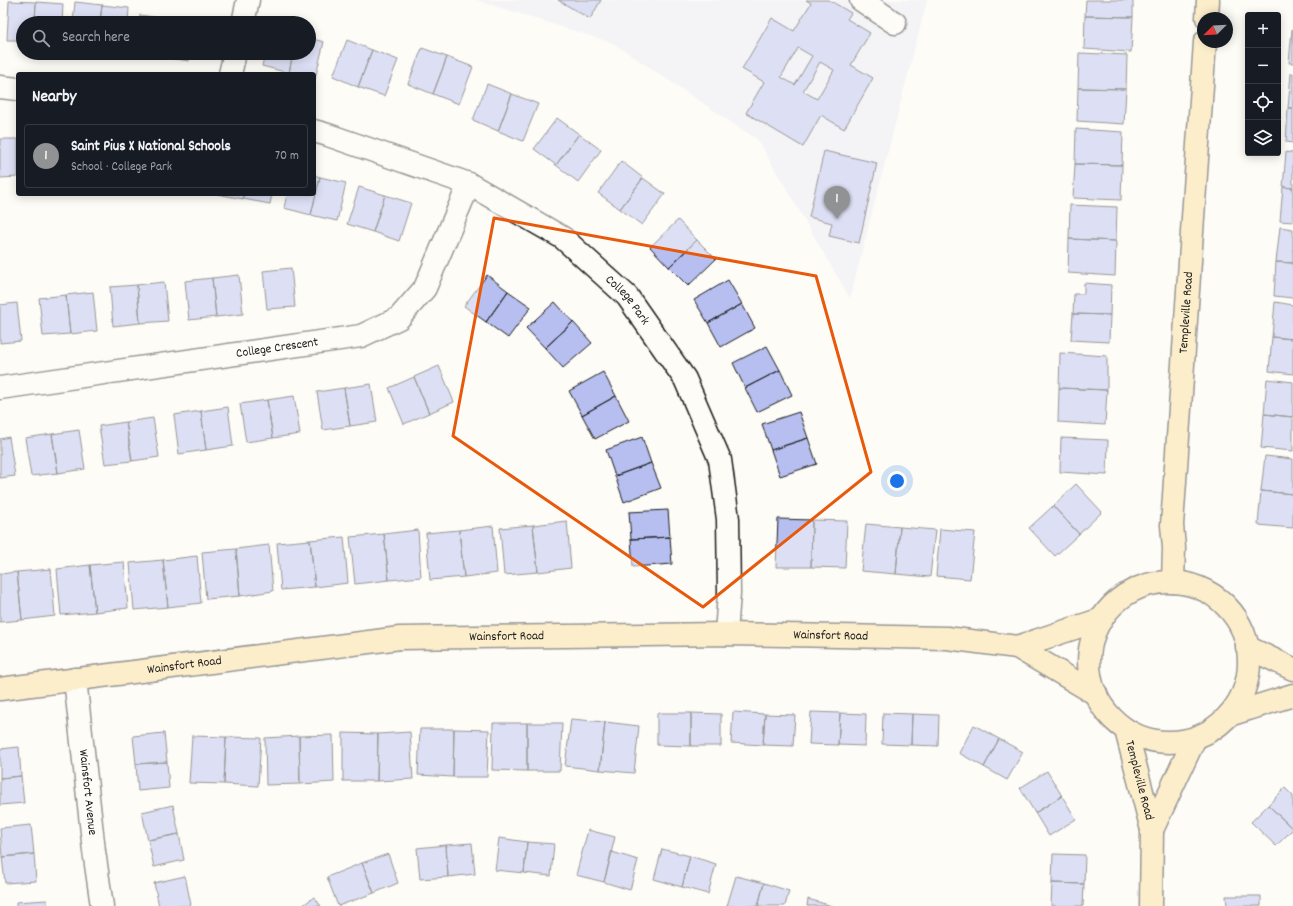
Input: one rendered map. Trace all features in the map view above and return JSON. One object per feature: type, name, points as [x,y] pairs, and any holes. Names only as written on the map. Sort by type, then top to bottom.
[{"type":"main road","points":[[1207,12],[1208,0]]},
{"type":"main road","name":"Templeville Road","points":[[1173,582],[1174,548],[1172,525],[1205,48]]},
{"type":"main road","points":[[1173,582],[1196,587],[1210,593],[1222,602],[1232,613],[1240,626],[1247,647],[1249,655],[1249,671],[1246,686],[1239,702],[1230,715],[1217,726],[1203,735],[1188,740],[1171,743],[1154,741],[1140,737],[1126,730],[1113,720],[1103,708],[1091,679],[1089,653],[1095,632],[1102,618],[1112,606],[1124,596],[1151,584],[1173,582]]},
{"type":"main road","name":"Wainsfort Road","points":[[1017,647],[1102,618]]},
{"type":"main road","name":"Wainsfort Road","points":[[0,689],[400,638],[726,634],[947,638],[1017,647],[1096,694]]},
{"type":"main road","points":[[1247,647],[1293,669]]},
{"type":"main road","points":[[1230,715],[1293,695]]},
{"type":"main road","name":"Templeville Road","points":[[1126,730],[1152,830],[1151,906]]},
{"type":"main road","name":"Templeville Road","points":[[1152,830],[1195,738]]},
{"type":"street","points":[[245,16],[248,0]]},
{"type":"street","points":[[861,0],[895,23]]},
{"type":"street","points":[[230,72],[233,60]]},
{"type":"street","points":[[0,87],[16,89]]},
{"type":"street","name":"College Park","points":[[316,132],[469,184],[563,238],[627,296],[685,379],[720,460],[728,519],[729,594],[726,634]]},
{"type":"street","name":"College Crescent","points":[[0,388],[361,336],[399,318],[425,288],[469,184]]},
{"type":"street","name":"Wainsfort Avenue","points":[[75,679],[94,851],[102,906]]},
{"type":"highlighted area","points":[[494,218],[816,276],[871,472],[703,607],[453,436]]},
{"type":"shaded area","points":[[476,0],[927,0],[850,298],[758,140],[613,43]]},
{"type":"building","points":[[558,0],[601,0],[590,19]]},
{"type":"building","points":[[806,0],[829,0],[851,13],[847,19],[870,33],[851,65],[873,78],[844,129],[821,115],[803,147],[746,113],[764,82],[742,69],[772,18],[794,31],[811,3]],"holes":[[[798,48],[812,56],[795,85],[781,77]],[[820,62],[834,70],[817,99],[803,91]]]},
{"type":"building","points":[[1086,0],[1133,0],[1133,17],[1085,16]]},
{"type":"building","points":[[9,1],[36,2],[35,16],[16,16],[16,40],[7,40]]},
{"type":"building","points":[[36,2],[63,4],[62,16],[35,16]]},
{"type":"building","points":[[75,2],[102,5],[101,16],[74,16]]},
{"type":"building","points":[[102,5],[129,8],[128,16],[101,16]]},
{"type":"building","points":[[1085,16],[1133,17],[1131,52],[1084,49]]},
{"type":"building","points":[[1292,29],[1293,63],[1289,63]]},
{"type":"building","points":[[316,40],[324,42],[316,75],[316,72],[289,72],[292,60],[316,60]]},
{"type":"building","points":[[347,40],[372,50],[358,87],[333,76]]},
{"type":"building","points":[[422,48],[447,57],[433,94],[408,84]]},
{"type":"building","points":[[372,50],[398,60],[384,96],[358,87]]},
{"type":"building","points":[[1079,53],[1127,55],[1126,89],[1078,88]]},
{"type":"building","points":[[447,57],[473,67],[459,104],[433,94]]},
{"type":"building","points":[[263,60],[292,60],[289,72],[262,66]]},
{"type":"building","points":[[1291,73],[1293,73],[1293,108],[1288,108]]},
{"type":"building","points":[[487,84],[512,94],[498,131],[473,120]]},
{"type":"building","points":[[1078,88],[1126,89],[1124,124],[1077,121]]},
{"type":"building","points":[[512,94],[538,104],[523,141],[498,131]]},
{"type":"building","points":[[1288,108],[1293,108],[1293,143],[1286,142]]},
{"type":"building","points":[[557,118],[579,134],[556,165],[534,149]]},
{"type":"building","points":[[1076,129],[1123,132],[1122,165],[1075,164]]},
{"type":"building","points":[[579,134],[601,150],[578,182],[556,165]]},
{"type":"building","points":[[0,139],[16,139],[16,177],[0,178]]},
{"type":"building","points":[[824,151],[877,163],[859,243],[829,236],[832,223],[809,217]]},
{"type":"building","points":[[1286,152],[1293,153],[1293,188],[1283,187]]},
{"type":"building","points":[[621,161],[643,178],[620,209],[598,193]]},
{"type":"building","points":[[1075,164],[1122,165],[1121,200],[1073,198]]},
{"type":"building","points":[[316,176],[320,177],[316,194]]},
{"type":"building","points":[[320,177],[346,183],[337,221],[311,215]]},
{"type":"building","points":[[643,178],[665,194],[642,225],[620,209]]},
{"type":"building","points":[[359,187],[385,195],[373,232],[347,224]]},
{"type":"building","points":[[1283,187],[1293,188],[1293,222],[1280,221]]},
{"type":"building","points":[[385,195],[411,203],[399,241],[373,232]]},
{"type":"building","points":[[227,196],[244,196],[243,199]]},
{"type":"building","points":[[244,196],[272,196],[270,204],[243,199]]},
{"type":"building","points":[[287,196],[316,196],[311,215],[284,208]]},
{"type":"building","points":[[1070,205],[1117,207],[1116,241],[1069,239]]},
{"type":"building","points":[[678,220],[697,240],[669,267],[650,247]]},
{"type":"building","points":[[1280,227],[1293,229],[1293,263],[1276,262]]},
{"type":"building","points":[[1069,239],[1116,241],[1115,276],[1068,273]]},
{"type":"building","points":[[697,240],[716,259],[688,286],[669,267]]},
{"type":"building","points":[[1276,262],[1293,263],[1293,298],[1274,296]]},
{"type":"building","points":[[291,268],[295,307],[267,309],[263,271]]},
{"type":"building","points":[[239,275],[243,314],[216,317],[212,278]]},
{"type":"building","points":[[487,275],[508,291],[486,322],[464,306]]},
{"type":"building","points":[[212,278],[216,317],[189,320],[185,281]]},
{"type":"building","points":[[728,280],[742,304],[708,323],[694,300]]},
{"type":"building","points":[[164,282],[168,321],[140,323],[137,285]]},
{"type":"building","points":[[1084,283],[1111,285],[1110,315],[1073,314],[1074,294],[1084,294]]},
{"type":"building","points":[[137,285],[140,323],[113,326],[110,287]]},
{"type":"building","points":[[508,291],[531,307],[508,338],[486,322]]},
{"type":"building","points":[[93,292],[97,331],[70,334],[66,295]]},
{"type":"building","points":[[66,295],[70,334],[43,336],[39,298]]},
{"type":"building","points":[[555,302],[573,322],[545,348],[526,328]]},
{"type":"building","points":[[1275,302],[1293,305],[1293,339],[1272,337]]},
{"type":"building","points":[[17,303],[21,341],[0,343],[0,305]]},
{"type":"building","points":[[742,304],[755,328],[721,347],[708,323]]},
{"type":"building","points":[[1073,314],[1110,315],[1109,342],[1071,340]]},
{"type":"building","points":[[573,322],[592,343],[563,368],[545,348]]},
{"type":"building","points":[[1272,337],[1293,339],[1293,374],[1269,371]]},
{"type":"building","points":[[767,346],[780,370],[745,388],[733,363]]},
{"type":"building","points":[[1060,353],[1107,356],[1107,390],[1059,388]]},
{"type":"building","points":[[439,366],[454,402],[429,413],[414,377]]},
{"type":"building","points":[[780,370],[792,395],[757,412],[745,388]]},
{"type":"building","points":[[603,372],[616,396],[582,415],[569,391]]},
{"type":"building","points":[[414,377],[429,413],[404,424],[389,388]]},
{"type":"building","points":[[1267,379],[1293,382],[1293,417],[1264,414]]},
{"type":"building","points":[[371,384],[377,422],[350,426],[344,388]]},
{"type":"building","points":[[344,388],[350,426],[323,430],[317,392]]},
{"type":"building","points":[[1059,388],[1107,390],[1105,425],[1058,422]]},
{"type":"building","points":[[294,396],[300,434],[273,438],[267,400]]},
{"type":"building","points":[[616,396],[629,421],[595,439],[582,415]]},
{"type":"building","points":[[267,400],[273,438],[246,442],[240,404]]},
{"type":"building","points":[[228,407],[233,446],[206,450],[201,411]]},
{"type":"building","points":[[201,411],[206,450],[179,454],[174,415]]},
{"type":"building","points":[[799,412],[808,438],[771,450],[762,424]]},
{"type":"building","points":[[1264,414],[1293,417],[1293,451],[1261,448]]},
{"type":"building","points":[[153,418],[159,457],[132,461],[126,422]]},
{"type":"building","points":[[126,422],[132,461],[105,464],[99,426]]},
{"type":"building","points":[[79,430],[85,469],[58,473],[52,434]]},
{"type":"building","points":[[52,434],[58,473],[31,476],[25,438]]},
{"type":"building","points":[[9,437],[15,476],[0,478],[0,439]]},
{"type":"building","points":[[642,437],[651,463],[615,476],[606,450]]},
{"type":"building","points":[[808,438],[817,464],[780,476],[771,450]]},
{"type":"building","points":[[1061,438],[1108,440],[1107,475],[1060,472]]},
{"type":"building","points":[[1265,456],[1293,459],[1293,494],[1261,491]]},
{"type":"building","points":[[651,463],[661,488],[624,502],[615,476]]},
{"type":"building","points":[[1076,484],[1102,512],[1079,534],[1053,506]]},
{"type":"building","points":[[1261,491],[1293,494],[1293,528],[1258,525]]},
{"type":"building","points":[[1053,506],[1079,534],[1055,556],[1029,528]]},
{"type":"building","points":[[668,510],[670,537],[631,539],[629,512]]},
{"type":"building","points":[[778,519],[812,520],[811,567],[776,567]]},
{"type":"building","points":[[812,520],[847,521],[845,568],[811,567]]},
{"type":"building","points":[[567,521],[571,568],[538,572],[533,525]]},
{"type":"building","points":[[866,524],[900,527],[896,574],[861,571]]},
{"type":"building","points":[[533,525],[538,572],[504,575],[500,528]]},
{"type":"building","points":[[493,526],[497,573],[464,577],[459,530]]},
{"type":"building","points":[[900,527],[935,530],[930,577],[896,574]]},
{"type":"building","points":[[940,529],[975,532],[970,579],[936,576]]},
{"type":"building","points":[[418,530],[421,577],[389,580],[384,534]]},
{"type":"building","points":[[459,530],[464,577],[430,580],[426,533]]},
{"type":"building","points":[[384,534],[389,580],[355,584],[350,537]]},
{"type":"building","points":[[344,537],[348,583],[315,587],[310,540]]},
{"type":"building","points":[[670,537],[672,564],[633,567],[631,539]]},
{"type":"building","points":[[310,540],[315,587],[281,590],[277,543]]},
{"type":"building","points":[[269,545],[273,591],[240,596],[236,549]]},
{"type":"building","points":[[236,549],[240,596],[206,599],[202,552]]},
{"type":"building","points":[[197,556],[201,603],[168,607],[163,560]]},
{"type":"building","points":[[163,560],[168,607],[134,610],[130,563]]},
{"type":"building","points":[[124,562],[128,608],[95,612],[90,565]]},
{"type":"building","points":[[90,565],[95,612],[61,615],[57,569]]},
{"type":"building","points":[[51,569],[55,616],[22,620],[17,572]]},
{"type":"building","points":[[17,572],[22,620],[0,622],[0,574]]},
{"type":"building","points":[[733,712],[765,714],[763,745],[731,743]]},
{"type":"building","points":[[811,712],[840,713],[838,745],[809,744]]},
{"type":"building","points":[[657,713],[691,713],[691,746],[657,745]]},
{"type":"building","points":[[691,713],[721,714],[721,746],[691,746]]},
{"type":"building","points":[[840,713],[866,714],[865,746],[838,745]]},
{"type":"building","points":[[883,713],[912,714],[911,745],[882,744]]},
{"type":"building","points":[[765,714],[795,715],[793,746],[763,745]]},
{"type":"building","points":[[912,714],[939,715],[938,746],[911,745]]},
{"type":"building","points":[[571,719],[605,722],[600,770],[565,766]]},
{"type":"building","points":[[605,722],[639,726],[634,773],[600,770]]},
{"type":"building","points":[[493,723],[527,723],[527,771],[492,770]]},
{"type":"building","points":[[527,723],[562,723],[560,771],[527,771]]},
{"type":"building","points":[[974,725],[999,739],[984,767],[959,753]]},
{"type":"building","points":[[420,729],[454,729],[453,777],[418,775]]},
{"type":"building","points":[[454,729],[489,730],[487,777],[453,777]]},
{"type":"building","points":[[410,732],[413,779],[377,781],[378,734]]},
{"type":"building","points":[[164,733],[167,762],[136,764],[133,736]]},
{"type":"building","points":[[343,733],[378,734],[377,781],[343,781]]},
{"type":"building","points":[[333,735],[334,782],[300,784],[299,736]]},
{"type":"building","points":[[192,736],[226,737],[224,784],[189,783]]},
{"type":"building","points":[[299,736],[300,784],[266,785],[265,738]]},
{"type":"building","points":[[226,737],[261,738],[258,786],[224,784]]},
{"type":"building","points":[[999,739],[1023,752],[1007,780],[984,767]]},
{"type":"building","points":[[19,747],[21,776],[0,778],[0,749]]},
{"type":"building","points":[[167,762],[169,788],[138,791],[136,764]]},
{"type":"building","points":[[1047,771],[1062,796],[1035,813],[1020,788]]},
{"type":"building","points":[[21,776],[24,803],[0,805],[0,778]]},
{"type":"building","points":[[1285,788],[1293,796],[1293,829],[1268,805]]},
{"type":"building","points":[[1062,796],[1076,819],[1049,836],[1035,813]]},
{"type":"building","points":[[173,805],[179,834],[148,840],[142,812]]},
{"type":"building","points":[[1268,805],[1293,829],[1276,846],[1251,822]]},
{"type":"building","points":[[31,825],[34,854],[2,857],[0,828]]},
{"type":"building","points":[[588,830],[615,837],[604,882],[576,875]]},
{"type":"building","points":[[179,834],[184,860],[154,867],[148,840]]},
{"type":"building","points":[[499,838],[527,842],[524,873],[495,870]]},
{"type":"building","points":[[527,842],[554,844],[551,876],[524,873]]},
{"type":"building","points":[[472,843],[475,874],[448,877],[446,845]]},
{"type":"building","points":[[446,845],[448,877],[420,879],[417,848]]},
{"type":"building","points":[[662,849],[690,856],[682,887],[654,879]]},
{"type":"building","points":[[612,852],[638,860],[630,890],[604,882]]},
{"type":"building","points":[[34,854],[36,881],[5,883],[2,857]]},
{"type":"building","points":[[388,854],[398,883],[374,893],[362,863]]},
{"type":"building","points":[[1053,854],[1085,855],[1084,884],[1052,883]]},
{"type":"building","points":[[690,856],[716,864],[708,894],[682,887]]},
{"type":"building","points":[[362,863],[374,893],[338,906],[327,877]]},
{"type":"building","points":[[185,876],[191,905],[159,906],[154,883]]},
{"type":"building","points":[[736,876],[764,883],[758,906],[727,906]]},
{"type":"building","points":[[764,883],[789,891],[785,906],[758,906]]},
{"type":"building","points":[[1052,883],[1084,884],[1083,906],[1051,906]]},
{"type":"building","points":[[1226,896],[1261,896],[1261,906],[1227,906]]},
{"type":"building","points":[[314,897],[321,906],[302,906]]},
{"type":"building","points":[[808,899],[832,906],[807,906]]},
{"type":"building","points":[[47,900],[47,906],[16,906],[16,902]]},
{"type":"place","name":"Saint Pius X National Schools","points":[[837,219]]}]
